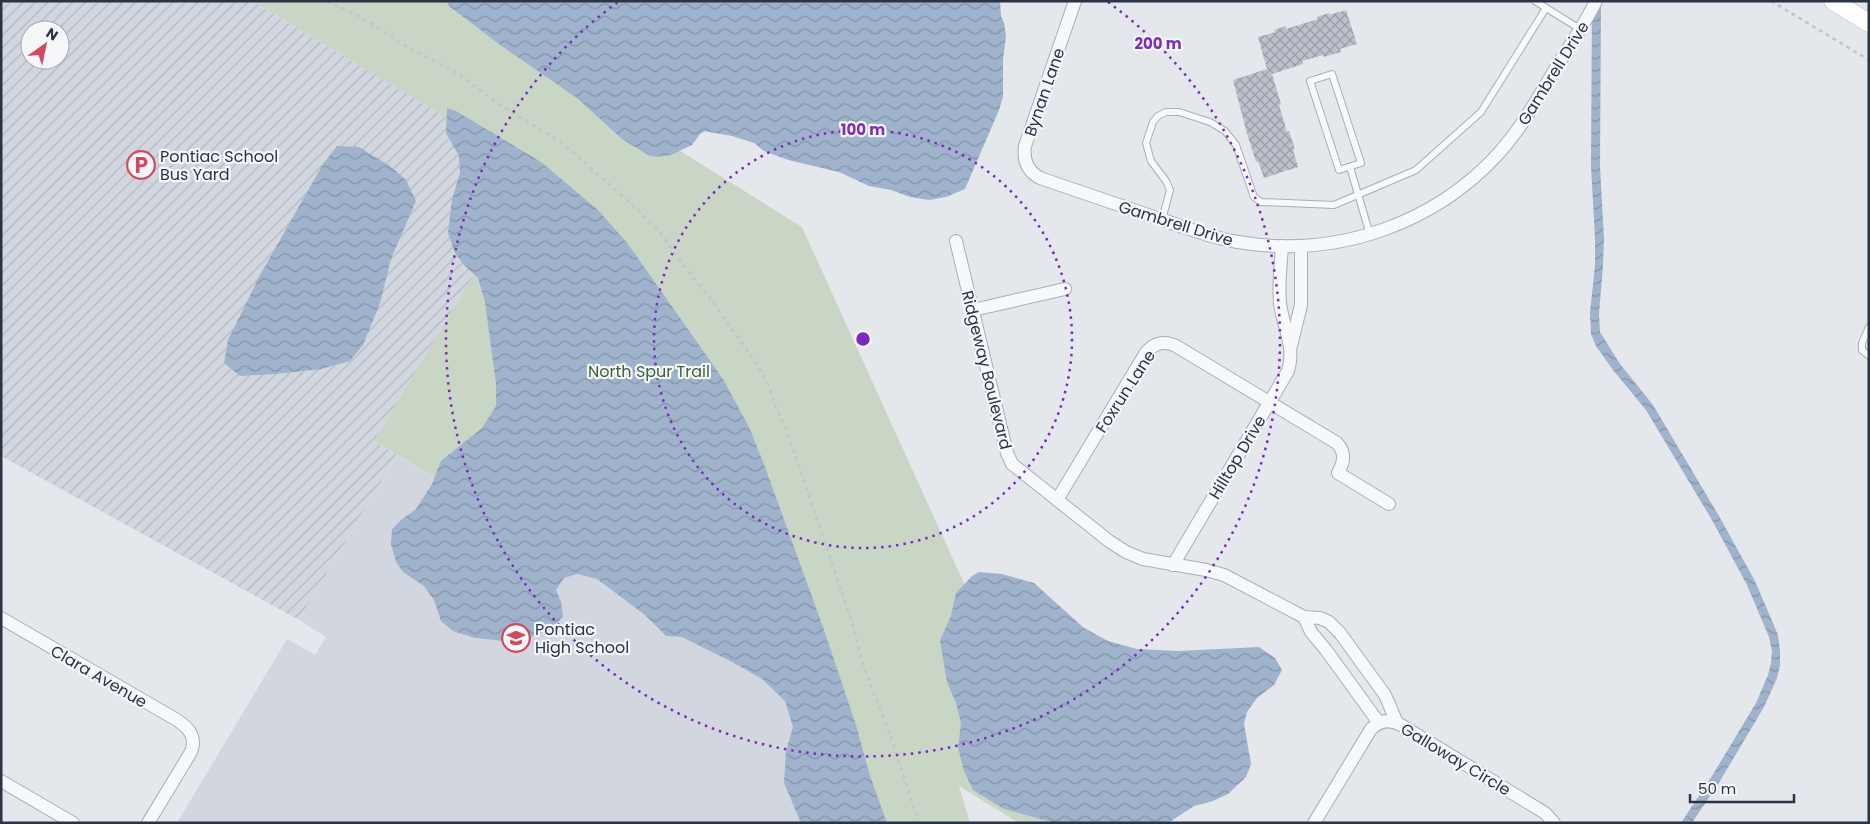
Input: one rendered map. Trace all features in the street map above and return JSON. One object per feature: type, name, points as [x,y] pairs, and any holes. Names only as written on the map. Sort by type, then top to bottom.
[{"type":"main road","points":[[1832,1],[1869,23]]},
{"type":"street","name":"Bynan Lane","points":[[1040,178],[1027,166],[1024,158],[1024,148],[1076,1]]},
{"type":"street","name":"Gambrell Drive","points":[[1040,178],[1200,233],[1232,241],[1301,246],[1341,242],[1370,235],[1400,223],[1436,204],[1468,183],[1489,164],[1508,143],[1526,117],[1596,1]]},
{"type":"street","name":"Ridgeway Boulevard","points":[[956,241],[1008,457],[1015,467],[1109,541],[1126,552],[1151,561],[1212,571],[1224,575],[1304,617],[1320,618],[1336,628],[1385,695],[1396,723]]},
{"type":"street","name":"Hilltop Drive","points":[[1282,246],[1279,299],[1280,309],[1291,346]]},
{"type":"street","name":"Hilltop Drive","points":[[1173,565],[1288,371],[1291,359],[1291,346],[1301,305],[1301,246]]},
{"type":"street","points":[[973,310],[1065,289]]},
{"type":"street","name":"Foxrun Lane","points":[[1057,500],[1145,354],[1154,345],[1172,344],[1270,402]]},
{"type":"street","points":[[1270,402],[1337,443],[1344,454],[1344,460],[1338,473],[1389,504]]},
{"type":"street","points":[[1304,617],[1310,632],[1322,645],[1378,723]]},
{"type":"street","name":"Clara Avenue","points":[[1,618],[190,730],[193,737],[191,752],[148,823]]},
{"type":"street","points":[[1,628],[17,628]]},
{"type":"street","name":"Galloway Circle","points":[[1314,823],[1368,733],[1378,723],[1388,721],[1396,723],[1545,814],[1554,823]]},
{"type":"street","points":[[1,781],[73,823]]},
{"type":"lane","points":[[1535,1],[1580,29]]},
{"type":"lane","points":[[1162,220],[1170,190],[1166,181],[1151,162],[1146,143],[1153,122],[1158,116],[1166,112],[1179,112],[1210,122],[1225,131],[1236,145],[1254,197],[1261,202],[1334,205],[1416,170],[1480,112],[1546,8]]},
{"type":"lane","points":[[1332,74],[1361,163],[1350,167],[1338,170],[1310,80],[1332,74]]},
{"type":"lane","points":[[1350,167],[1370,235]]},
{"type":"lane","points":[[1869,327],[1862,343],[1862,350],[1869,356]]},
{"type":"path","points":[[327,1],[364,19],[406,46],[459,74],[497,103],[561,142],[659,231],[680,262],[721,313],[761,371],[787,431],[852,622],[860,655],[887,726],[919,823]]},
{"type":"path","points":[[1771,1],[1869,60]]},
{"type":"shaded area","points":[[1,1],[252,1],[536,171],[374,441],[397,455],[299,620],[1,456]]},
{"type":"shaded area","name":"Pontiac High School","points":[[397,455],[831,711],[867,823],[177,823],[287,639],[315,655],[326,637],[299,620]]},
{"type":"green space","name":"North Spur Trail","points":[[252,1],[468,1],[584,91],[802,227],[1073,823],[1019,823],[959,786],[970,823],[867,823],[831,711],[374,441],[536,171]]},
{"type":"water","points":[[446,1],[1000,1],[1001,16],[1006,36],[1003,60],[1003,97],[965,189],[946,197],[929,200],[869,186],[839,172],[788,160],[764,151],[754,143],[732,136],[705,131],[700,134],[692,145],[671,155],[656,157],[648,155],[622,139],[577,98],[503,47],[450,7]]},
{"type":"water","points":[[1592,1],[1601,1],[1600,166],[1604,239],[1599,314],[1600,332],[1620,364],[1653,405],[1719,516],[1755,581],[1778,635],[1780,651],[1780,665],[1777,678],[1764,707],[1720,781],[1692,823],[1681,823],[1756,703],[1768,675],[1772,651],[1769,637],[1747,585],[1712,520],[1646,410],[1613,370],[1596,346],[1591,334],[1590,313],[1595,265],[1591,166]]},
{"type":"water","points":[[447,108],[456,111],[541,162],[598,210],[628,244],[723,379],[749,427],[765,467],[823,627],[856,725],[870,776],[887,823],[801,823],[784,783],[786,751],[793,727],[785,701],[762,679],[732,662],[682,637],[666,636],[645,615],[597,579],[577,574],[564,578],[556,590],[561,602],[563,616],[552,629],[531,637],[504,641],[475,638],[453,631],[441,621],[434,600],[424,586],[403,572],[396,562],[391,544],[392,529],[416,509],[432,484],[441,461],[482,428],[496,406],[496,384],[485,302],[478,278],[464,265],[455,253],[448,233],[452,199],[460,173],[459,156],[446,133]]},
{"type":"water","points":[[337,146],[359,147],[390,166],[406,180],[416,201],[391,259],[380,303],[363,345],[350,361],[321,369],[240,376],[224,363],[228,340],[260,275],[323,164]]},
{"type":"water","points":[[979,572],[1002,574],[1034,583],[1084,628],[1108,641],[1137,649],[1179,651],[1259,647],[1275,658],[1282,670],[1274,685],[1257,698],[1247,712],[1244,724],[1251,764],[1246,777],[1228,794],[1213,801],[1194,806],[1168,823],[1055,823],[1004,809],[973,790],[964,771],[958,748],[961,723],[956,703],[947,682],[940,640],[951,616],[956,593],[972,576]]},
{"type":"building","points":[[1346,10],[1357,44],[1340,49],[1341,52],[1302,61],[1303,64],[1272,74],[1287,132],[1289,131],[1295,149],[1293,150],[1298,167],[1264,178],[1258,161],[1256,162],[1233,80],[1267,69],[1258,37],[1275,32],[1274,30],[1286,26],[1286,29],[1318,19],[1317,17],[1329,13],[1329,15]]},
{"type":"place","name":"Pontiac School Bus Yard","points":[[141,165]]},
{"type":"place","name":"Pontiac High School","points":[[516,638]]}]
